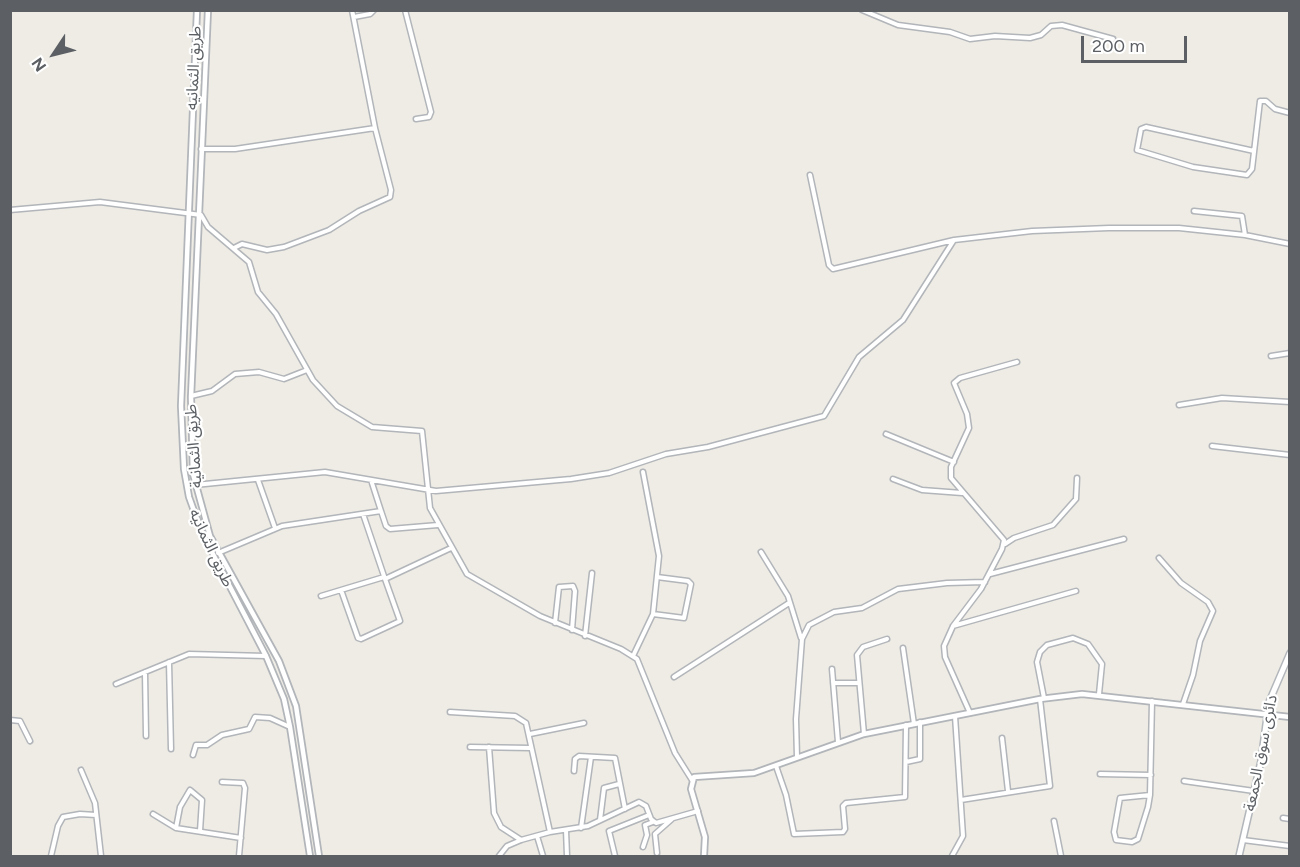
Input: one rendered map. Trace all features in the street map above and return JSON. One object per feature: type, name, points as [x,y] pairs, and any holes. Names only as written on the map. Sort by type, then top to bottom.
[{"type":"main road","name":"دائرى سوق الجمعة","points":[[1239,856],[1255,791],[1274,686],[1290,653]]},
{"type":"street","name":"طريق الثمانيه","points":[[197,10],[181,439],[189,497],[207,544],[266,656],[284,699],[291,727],[310,856]]},
{"type":"street","name":"طريق الثمانية","points":[[208,10],[191,397],[195,485],[205,523],[279,662],[296,706],[320,856]]},
{"type":"street","points":[[234,248],[242,244],[267,250],[284,247],[320,234],[359,211],[387,199],[391,190],[375,128],[352,10]]},
{"type":"street","points":[[354,17],[374,10]]},
{"type":"street","points":[[405,10],[430,112],[429,117],[416,119]]},
{"type":"street","points":[[862,10],[898,25],[950,32],[970,39],[995,36],[1030,38],[1041,34],[1051,26],[1062,25],[1113,39]]},
{"type":"street","points":[[1254,151],[1146,127],[1141,129],[1137,150],[1193,167],[1247,175],[1252,169],[1260,101],[1266,101],[1275,109],[1290,113]]},
{"type":"street","points":[[201,149],[235,149],[375,128]]},
{"type":"street","points":[[810,175],[829,265],[833,269],[954,240],[1032,231],[1179,228],[1245,235],[1290,244]]},
{"type":"street","points":[[10,210],[100,202],[188,213],[198,212],[208,227],[234,248],[251,267],[258,292],[276,314],[307,370],[337,406],[362,423],[385,429],[418,428],[422,430],[426,489],[430,508],[467,574],[555,623],[633,656],[640,663],[675,753],[692,780],[691,789],[705,837],[704,856]]},
{"type":"street","points":[[1194,211],[1242,216],[1245,235]]},
{"type":"street","points":[[195,485],[325,472],[443,491],[600,475],[666,454],[716,445],[824,416],[859,357],[903,320],[954,240]]},
{"type":"street","points":[[1271,356],[1290,353]]},
{"type":"street","points":[[1004,544],[1002,534],[962,493],[951,478],[954,462],[969,429],[967,414],[954,383],[960,378],[1017,362]]},
{"type":"street","points":[[191,397],[212,390],[229,376],[239,373],[259,372],[284,379],[307,370]]},
{"type":"street","points":[[1179,405],[1222,398],[1290,402]]},
{"type":"street","points":[[886,434],[954,462]]},
{"type":"street","points":[[1212,446],[1290,455]]},
{"type":"street","points":[[633,656],[653,614],[657,577],[658,539],[643,472]]},
{"type":"street","points":[[970,713],[945,657],[944,646],[953,626],[985,582],[1004,544],[1014,538],[1053,525],[1076,499],[1077,478]]},
{"type":"street","points":[[893,479],[922,490],[962,493]]},
{"type":"street","points":[[258,480],[275,528]]},
{"type":"street","points":[[371,480],[386,526],[390,529],[438,525]]},
{"type":"street","points":[[219,552],[275,528],[381,511]]},
{"type":"street","points":[[341,590],[358,638],[361,639],[400,621],[363,514]]},
{"type":"street","points":[[989,574],[1124,539]]},
{"type":"street","points":[[321,596],[384,578],[451,548]]},
{"type":"street","points":[[761,552],[788,596],[802,639]]},
{"type":"street","points":[[1159,558],[1181,583],[1203,598],[1212,608],[1182,704]]},
{"type":"street","points":[[585,636],[592,573]]},
{"type":"street","points":[[653,614],[684,618],[691,584],[688,581],[657,577]]},
{"type":"street","points":[[797,757],[796,719],[802,639],[809,625],[834,612],[857,610],[898,588],[985,582]]},
{"type":"street","points":[[555,623],[559,586],[573,586],[575,591],[572,630]]},
{"type":"street","points":[[953,626],[1076,591]]},
{"type":"street","points":[[674,677],[789,603]]},
{"type":"street","points":[[961,800],[1008,791],[1047,787],[1051,784],[1036,662],[1040,652],[1047,645],[1073,638],[1088,644],[1102,664],[1099,694]]},
{"type":"street","points":[[864,734],[858,651],[887,639]]},
{"type":"street","points":[[903,648],[917,723],[920,759],[906,762]]},
{"type":"street","points":[[116,684],[193,653],[266,656]]},
{"type":"street","points":[[169,662],[171,749]]},
{"type":"street","points":[[832,669],[838,742]]},
{"type":"street","points":[[145,672],[146,736]]},
{"type":"street","points":[[833,683],[860,683]]},
{"type":"street","points":[[692,780],[698,776],[754,773],[864,734],[1074,694],[1099,694],[1290,717]]},
{"type":"street","points":[[1150,795],[1120,798],[1114,832],[1116,840],[1132,842],[1138,839],[1150,795],[1152,700]]},
{"type":"street","points":[[450,712],[514,716],[526,723],[550,832]]},
{"type":"street","points":[[952,856],[963,836],[955,716]]},
{"type":"street","points":[[193,755],[196,745],[207,745],[222,735],[249,729],[255,717],[270,718],[291,727]]},
{"type":"street","points":[[10,720],[20,721],[30,741]]},
{"type":"street","points":[[530,734],[584,723]]},
{"type":"street","points":[[776,766],[786,795],[793,832],[796,834],[845,830],[843,806],[846,802],[905,797],[906,725]]},
{"type":"street","points":[[1002,738],[1008,791]]},
{"type":"street","points":[[470,747],[531,748]]},
{"type":"street","points":[[489,747],[495,813],[501,827],[521,840]]},
{"type":"street","points":[[574,771],[577,758],[591,756],[615,758],[625,808]]},
{"type":"street","points":[[581,828],[591,756]]},
{"type":"street","points":[[81,770],[93,798],[101,856]]},
{"type":"street","points":[[1100,774],[1151,775]]},
{"type":"street","points":[[1184,781],[1255,791]]},
{"type":"street","points":[[222,782],[243,783],[245,786],[239,856]]},
{"type":"street","points":[[600,820],[604,788],[619,784]]},
{"type":"street","points":[[176,828],[180,807],[190,790],[202,800],[200,831]]},
{"type":"street","points":[[499,856],[507,846],[521,840],[550,832],[581,828],[639,802],[646,806],[652,822]]},
{"type":"street","points":[[643,847],[647,835],[645,825],[698,811]]},
{"type":"street","points":[[51,856],[58,826],[63,817],[80,814],[96,815]]},
{"type":"street","points":[[153,814],[176,828],[241,838]]},
{"type":"street","points":[[615,856],[609,831],[649,815]]},
{"type":"street","points":[[657,853],[655,834],[673,818]]},
{"type":"street","points":[[1283,818],[1290,819]]},
{"type":"street","points":[[1054,821],[1061,856]]},
{"type":"street","points":[[566,830],[567,856]]},
{"type":"street","points":[[537,836],[543,856]]},
{"type":"street","points":[[1244,840],[1290,846]]}]
